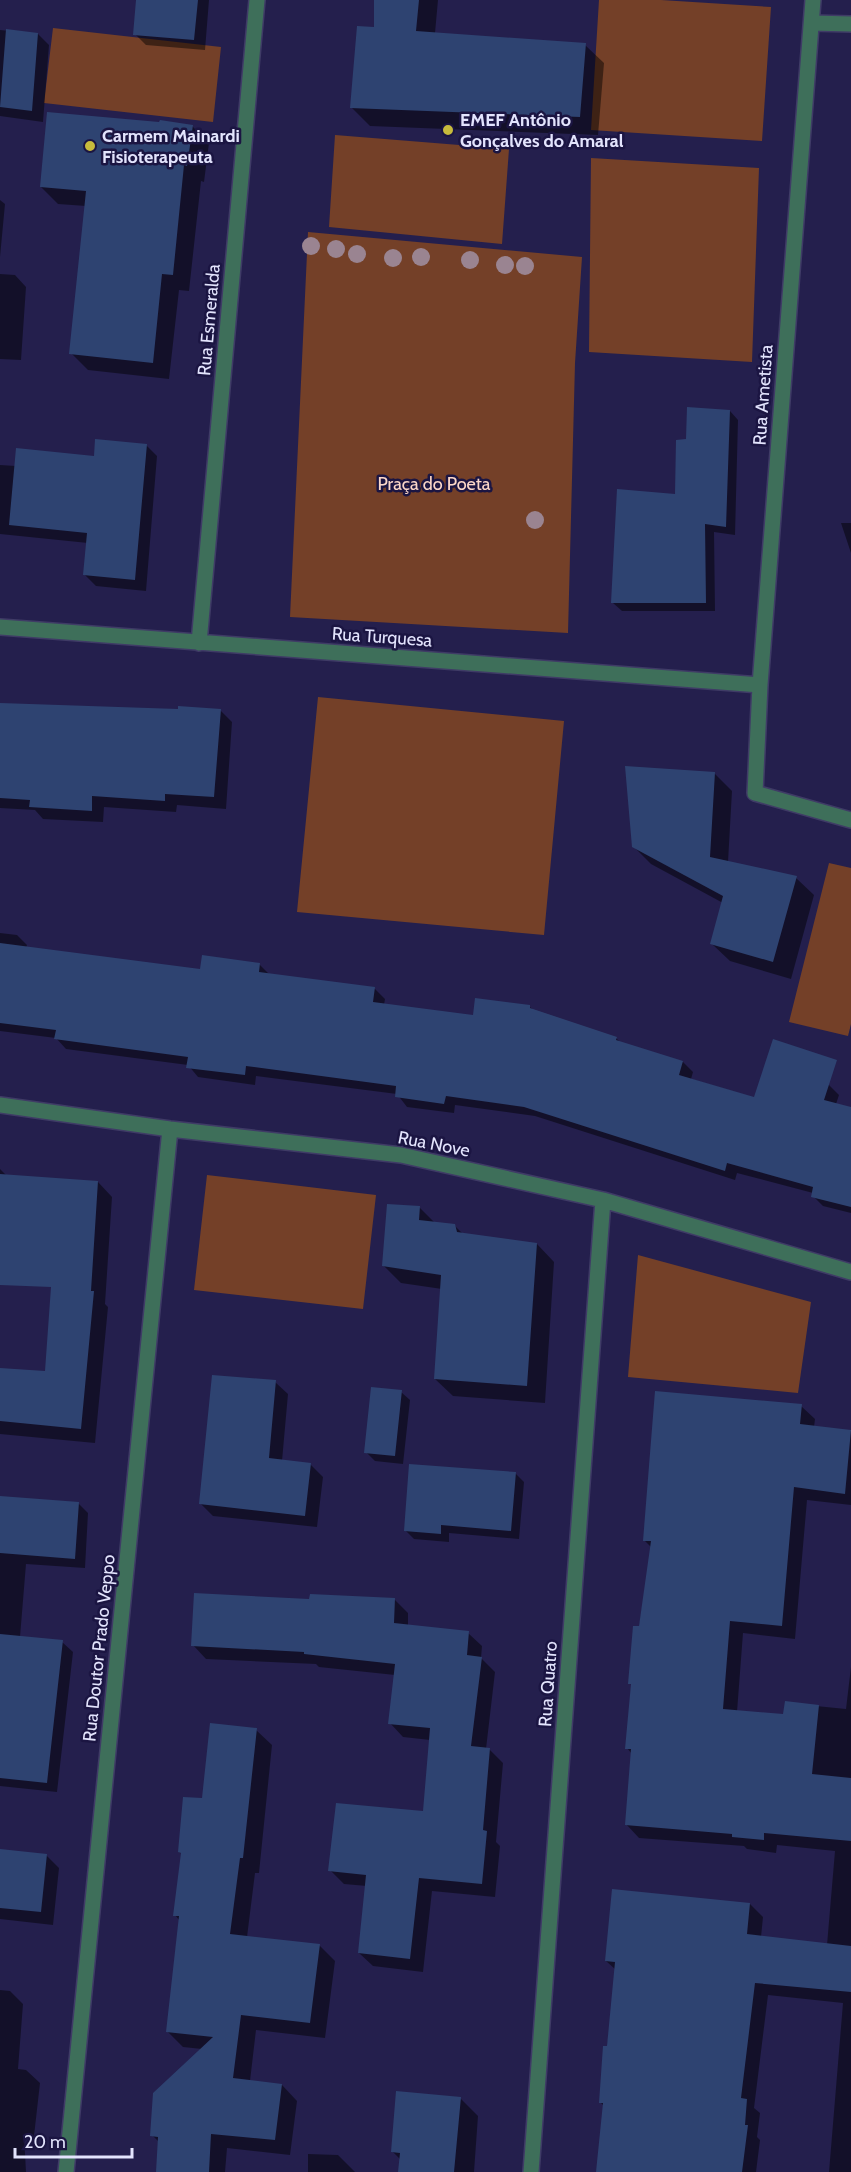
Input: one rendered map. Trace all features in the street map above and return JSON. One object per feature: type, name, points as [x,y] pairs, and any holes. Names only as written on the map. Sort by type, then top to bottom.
[{"type":"street","name":"Rua Esmeralda","points":[[199,643],[257,0]]},
{"type":"street","name":"Rua Ametista","points":[[813,0],[760,685],[755,793],[851,820]]},
{"type":"street","points":[[812,23],[851,24]]},
{"type":"street","name":"Rua Turquesa","points":[[0,627],[760,685]]},
{"type":"street","name":"Rua Nove","points":[[0,1105],[401,1155],[603,1200],[851,1272]]},
{"type":"street","name":"Rua Doutor Prado Veppo","points":[[66,2172],[170,1128]]},
{"type":"street","name":"Rua Quatro","points":[[531,2172],[603,1200]]},
{"type":"green space","points":[[599,0],[661,0],[771,7],[762,141],[591,130]]},
{"type":"green space","points":[[53,28],[221,47],[213,122],[44,103]]},
{"type":"green space","points":[[335,135],[509,149],[502,244],[329,227]]},
{"type":"green space","points":[[591,158],[759,168],[752,362],[589,352]]},
{"type":"green space","name":"Praça do Poeta","points":[[308,232],[582,257],[575,363],[568,633],[290,617]]},
{"type":"green space","points":[[318,697],[564,721],[544,935],[297,912]]},
{"type":"green space","points":[[829,863],[851,868],[851,1024],[848,1036],[789,1022]]},
{"type":"green space","points":[[207,1175],[376,1195],[363,1309],[194,1290]]},
{"type":"green space","points":[[638,1255],[811,1302],[798,1393],[628,1377]]},
{"type":"building","points":[[136,0],[198,0],[194,40],[133,35]]},
{"type":"building","points":[[374,0],[419,0],[416,31],[586,43],[580,117],[350,108],[357,26],[374,27]]},
{"type":"building","points":[[6,29],[38,33],[32,111],[0,107]]},
{"type":"building","points":[[47,112],[159,122],[160,120],[193,125],[187,166],[184,165],[173,275],[162,274],[153,363],[69,354],[86,191],[40,187]]},
{"type":"building","points":[[687,407],[730,410],[726,527],[705,524],[706,603],[611,603],[617,489],[675,494],[676,440],[686,439]]},
{"type":"building","points":[[95,439],[147,444],[135,580],[83,575],[87,533],[9,525],[16,448],[94,456]]},
{"type":"building","points":[[0,703],[178,709],[178,706],[221,709],[214,797],[165,794],[165,801],[92,796],[92,811],[29,807],[30,800],[0,798]]},
{"type":"building","points":[[625,766],[715,772],[710,857],[797,876],[773,962],[710,944],[723,896],[632,847]]},
{"type":"building","points":[[0,943],[200,969],[202,955],[260,963],[259,972],[375,987],[373,1002],[473,1015],[475,998],[530,1005],[530,1008],[617,1037],[616,1040],[683,1061],[679,1075],[754,1097],[773,1039],[837,1060],[824,1100],[851,1107],[851,1207],[811,1197],[813,1187],[727,1163],[725,1171],[524,1107],[446,1096],[444,1104],[395,1097],[396,1086],[246,1066],[245,1075],[186,1068],[188,1057],[54,1039],[56,1030],[0,1023]]},
{"type":"building","points":[[0,1174],[98,1181],[91,1291],[94,1291],[81,1429],[0,1421],[0,1368],[45,1371],[51,1287],[0,1285]]},
{"type":"building","points":[[387,1204],[420,1206],[419,1220],[455,1224],[457,1232],[537,1243],[527,1386],[434,1379],[441,1275],[382,1266]]},
{"type":"building","points":[[212,1375],[276,1380],[269,1458],[311,1463],[305,1516],[199,1504]]},
{"type":"building","points":[[371,1387],[402,1390],[395,1456],[364,1453]]},
{"type":"building","points":[[655,1391],[802,1404],[800,1424],[851,1430],[845,1494],[794,1487],[782,1626],[730,1621],[723,1709],[783,1714],[785,1701],[819,1705],[812,1774],[851,1778],[851,1841],[764,1833],[764,1840],[732,1837],[732,1834],[625,1825],[631,1749],[625,1749],[631,1684],[628,1684],[633,1626],[639,1626],[651,1541],[643,1541]]},
{"type":"building","points":[[409,1464],[516,1472],[511,1531],[441,1525],[441,1534],[404,1531]]},
{"type":"building","points":[[0,1496],[79,1502],[75,1559],[0,1553]]},
{"type":"building","points":[[194,1593],[309,1599],[310,1594],[395,1598],[394,1623],[469,1631],[467,1655],[482,1657],[471,1746],[490,1748],[483,1830],[487,1831],[482,1884],[419,1878],[410,1959],[358,1953],[366,1875],[328,1871],[336,1803],[423,1811],[430,1728],[388,1724],[395,1664],[304,1654],[304,1652],[191,1646]]},
{"type":"building","points":[[0,1634],[63,1640],[47,1783],[0,1778]]},
{"type":"building","points":[[210,1723],[257,1728],[243,1858],[240,1858],[230,1934],[320,1944],[310,2023],[241,2015],[233,2078],[282,2084],[275,2140],[211,2134],[209,2172],[156,2172],[158,2137],[150,2136],[153,2093],[213,2037],[166,2032],[179,1916],[173,1916],[181,1853],[178,1852],[183,1797],[202,1798]]},
{"type":"building","points":[[0,1849],[47,1854],[41,1912],[0,1908]]},
{"type":"building","points":[[612,1889],[750,1903],[747,1934],[851,1946],[851,1992],[755,1983],[741,2098],[747,2099],[745,2125],[748,2125],[742,2172],[596,2172],[603,2103],[599,2103],[603,2046],[607,2046],[615,1962],[605,1961]]},
{"type":"building","points":[[396,2091],[461,2097],[454,2172],[398,2172],[400,2153],[391,2152]]},
{"type":"place","name":"EMEF Antônio Gonçalves do Amaral","points":[[448,130]]},
{"type":"place","name":"Carmem Mainardi Fisioterapeuta","points":[[90,146]]}]
